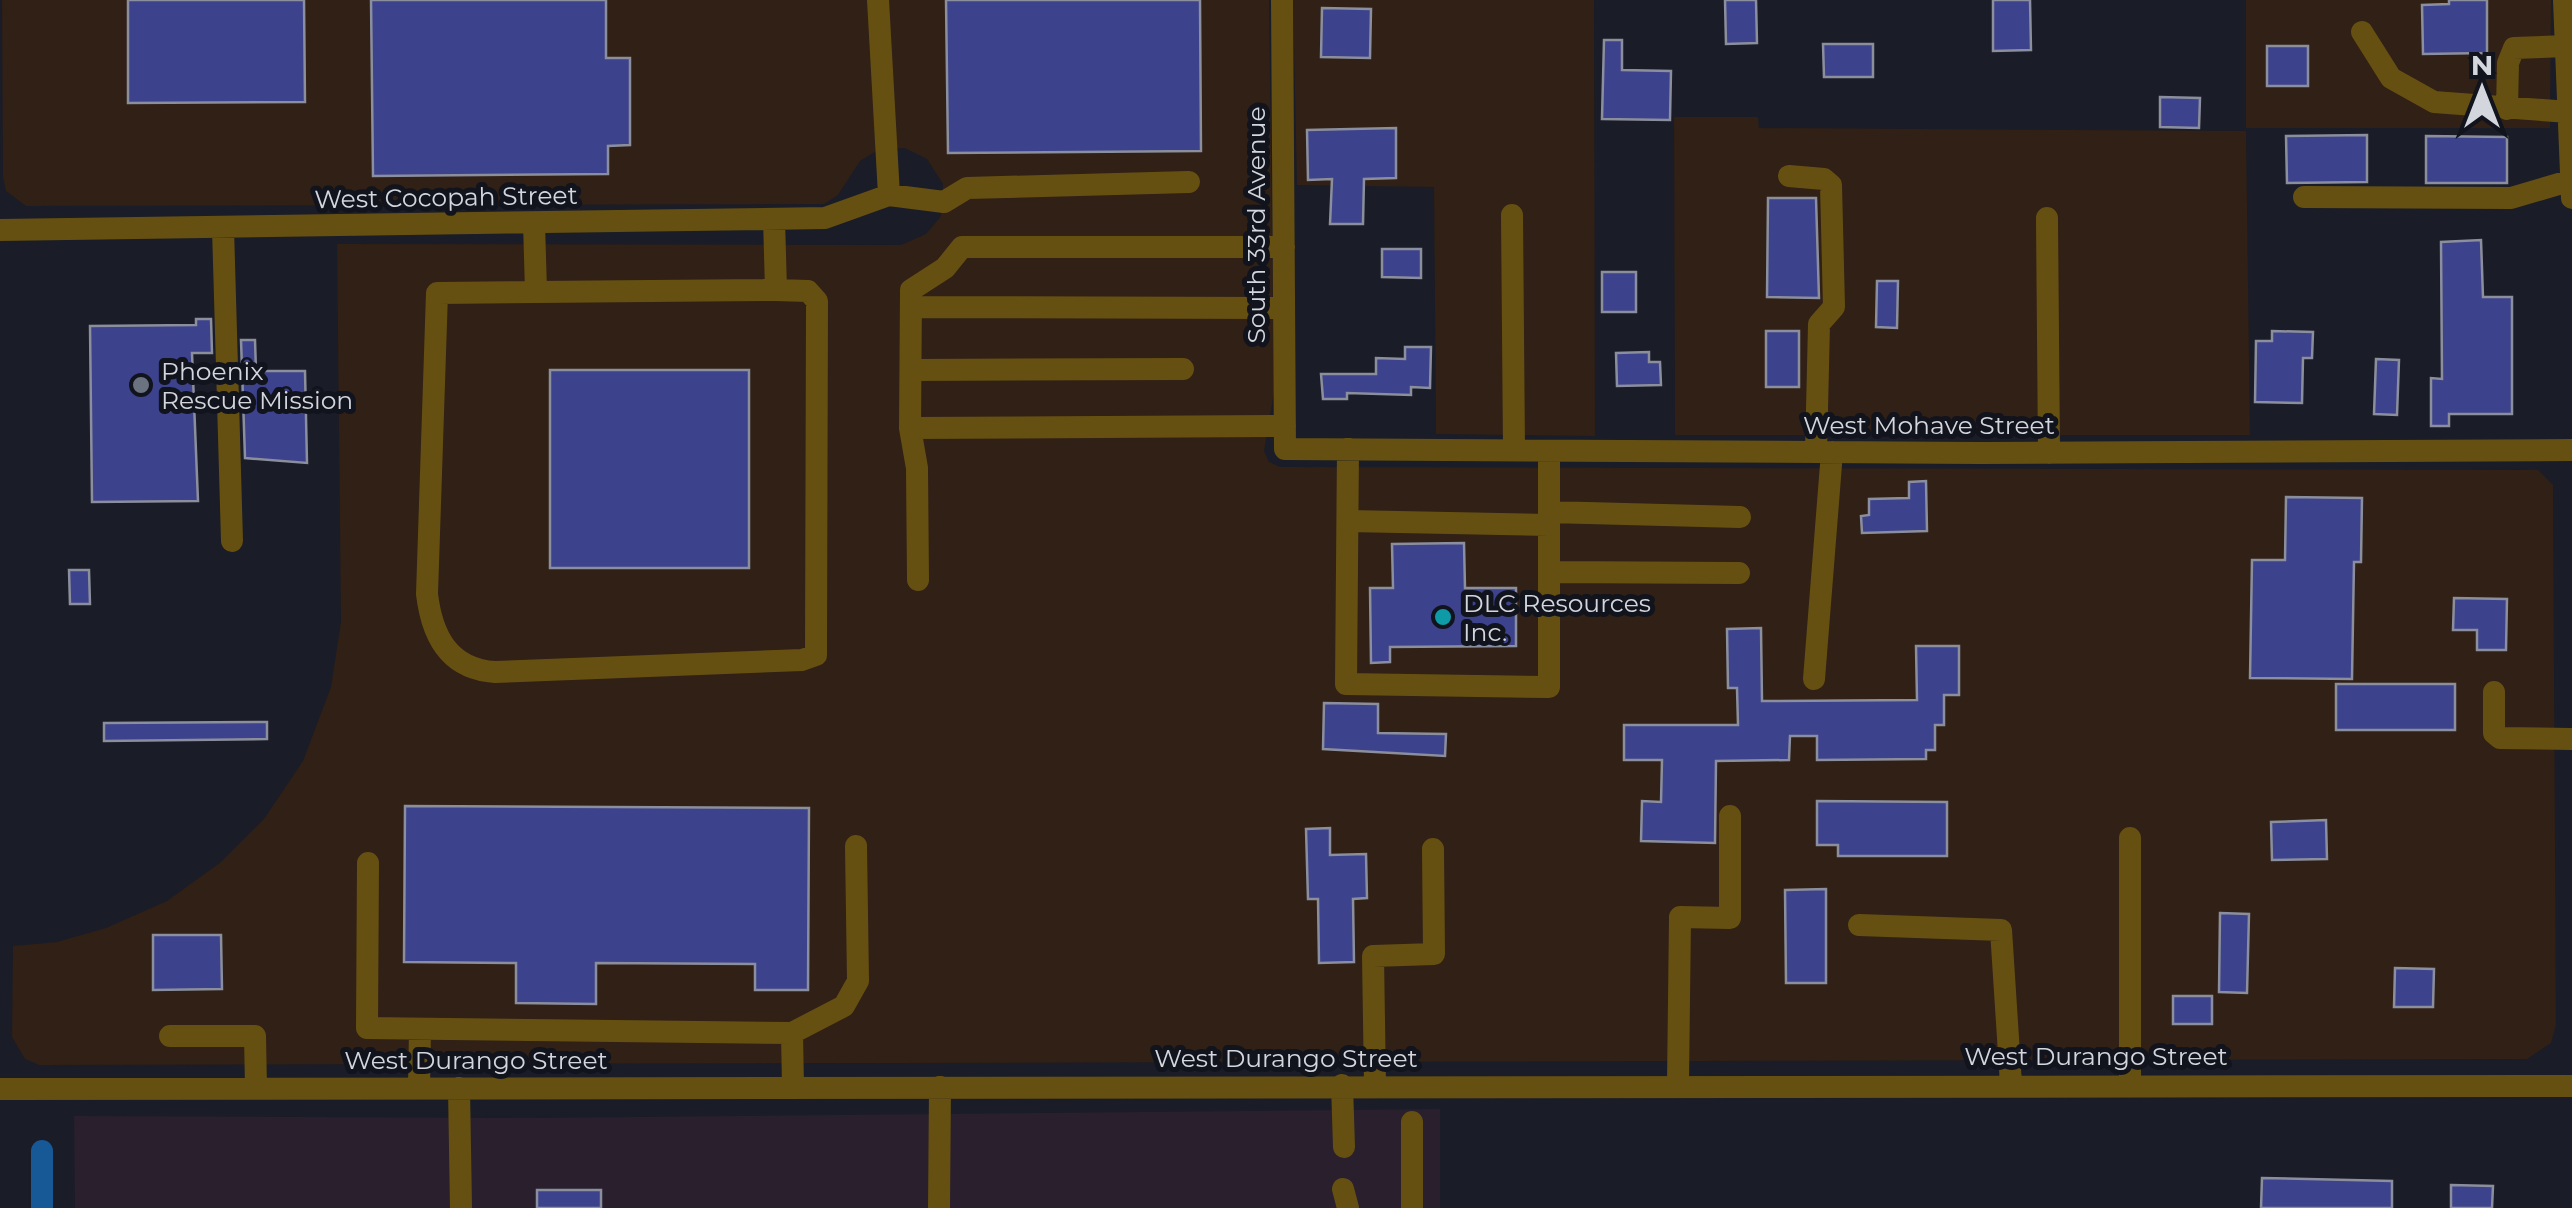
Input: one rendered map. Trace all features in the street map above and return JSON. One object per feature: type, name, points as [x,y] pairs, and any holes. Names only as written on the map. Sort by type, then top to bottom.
[{"type":"street","points":[[878,0],[889,195],[944,202],[966,188],[1190,182]]},
{"type":"street","name":"South 33rd Avenue","points":[[1282,0],[1285,437]]},
{"type":"street","points":[[2564,0],[2572,198]]},
{"type":"street","points":[[2362,32],[2390,78],[2434,102],[2570,112]]},
{"type":"street","points":[[2507,109],[2508,63],[2514,48],[2567,46]]},
{"type":"street","points":[[1789,176],[1824,178],[1831,185],[1834,308],[1819,324],[1824,452],[1814,678]]},
{"type":"street","points":[[2304,197],[2511,198],[2572,180]]},
{"type":"street","name":"West Cocopah Street","points":[[0,230],[826,218],[889,195]]},
{"type":"street","points":[[1512,215],[1514,450]]},
{"type":"street","points":[[2047,218],[2049,453]]},
{"type":"street","points":[[774,219],[776,290]]},
{"type":"street","points":[[534,223],[536,291]]},
{"type":"street","points":[[223,228],[232,541]]},
{"type":"street","points":[[918,580],[917,468],[910,428],[911,290],[945,268],[962,246],[1284,246]]},
{"type":"street","points":[[776,290],[808,291],[818,301],[816,655],[802,660],[482,671],[452,659],[429,610],[434,304],[442,291],[776,290]]},
{"type":"street","points":[[911,308],[1283,308]]},
{"type":"street","points":[[911,370],[1182,369]]},
{"type":"street","name":"West Mohave Street","points":[[910,428],[1285,437],[1348,449],[2049,453],[2572,450]]},
{"type":"street","points":[[1348,449],[1346,684],[1549,687],[1549,450]]},
{"type":"street","points":[[1348,522],[1740,517]]},
{"type":"street","points":[[1549,572],[1739,573]]},
{"type":"street","points":[[2494,692],[2494,732],[2500,738],[2572,739]]},
{"type":"street","points":[[1678,1084],[1680,917],[1730,918],[1730,816]]},
{"type":"street","points":[[2130,838],[2130,1083]]},
{"type":"street","points":[[368,862],[367,1028],[792,1032],[844,1006],[858,981],[856,846]]},
{"type":"street","points":[[1374,1086],[1373,956],[1434,954],[1434,848]]},
{"type":"street","points":[[1858,926],[2000,930],[2011,1084]]},
{"type":"street","points":[[419,1088],[420,1029]]},
{"type":"street","points":[[792,1032],[793,1087]]},
{"type":"street","points":[[170,1036],[255,1036],[256,1088]]},
{"type":"street","name":"West Durango Street","points":[[0,1089],[2130,1083],[2572,1086]]},
{"type":"street","points":[[939,1208],[940,1086]]},
{"type":"street","points":[[1342,1086],[1344,1147]]},
{"type":"street","points":[[459,1088],[460,1208]]},
{"type":"street","points":[[1412,1122],[1412,1208]]},
{"type":"shaded area","points":[[2,0],[1269,0],[1274,392],[1264,451],[1269,462],[1280,467],[2538,470],[2553,485],[2556,1025],[2551,1043],[2527,1059],[39,1065],[25,1059],[12,1037],[13,946],[57,942],[106,928],[167,901],[221,862],[264,819],[303,761],[331,687],[341,622],[337,244],[901,245],[926,234],[941,216],[943,184],[927,159],[905,148],[878,150],[860,161],[838,195],[824,204],[26,206],[6,191],[3,177]]},
{"type":"shaded area","points":[[1293,0],[1594,0],[1595,436],[1436,434],[1434,187],[1297,185]]},
{"type":"shaded area","points":[[2246,0],[2551,0],[2550,128],[2246,128]]},
{"type":"shaded area","points":[[1674,117],[1758,117],[1759,128],[2246,131],[2250,435],[1675,435]]},
{"type":"shaded area","points":[[1440,1109],[1440,1208],[75,1208],[74,1116],[532,1118]]},
{"type":"building","points":[[128,0],[304,0],[305,102],[128,103]]},
{"type":"building","points":[[371,0],[606,0],[606,58],[630,58],[630,145],[608,146],[608,174],[373,176]]},
{"type":"building","points":[[946,0],[1200,0],[1201,151],[948,153]]},
{"type":"building","points":[[1725,0],[1756,0],[1757,43],[1726,44]]},
{"type":"building","points":[[1993,0],[2030,0],[2031,50],[1993,51]]},
{"type":"building","points":[[2449,0],[2487,0],[2487,53],[2423,54],[2422,5],[2449,4]]},
{"type":"building","points":[[1322,8],[1371,9],[1370,58],[1321,57]]},
{"type":"building","points":[[1604,40],[1622,40],[1622,70],[1671,71],[1670,120],[1602,119]]},
{"type":"building","points":[[1823,44],[1873,44],[1873,77],[1824,77]]},
{"type":"building","points":[[2267,46],[2308,46],[2308,86],[2267,86]]},
{"type":"building","points":[[2160,97],[2200,98],[2199,128],[2160,127]]},
{"type":"building","points":[[1396,128],[1396,178],[1364,179],[1363,224],[1330,224],[1332,179],[1308,180],[1307,130]]},
{"type":"building","points":[[2367,135],[2367,182],[2287,183],[2286,136]]},
{"type":"building","points":[[2426,136],[2507,137],[2507,183],[2426,183]]},
{"type":"building","points":[[1768,198],[1816,198],[1819,298],[1767,297]]},
{"type":"building","points":[[2481,240],[2483,297],[2512,297],[2512,414],[2449,414],[2449,426],[2431,426],[2431,378],[2442,379],[2441,242]]},
{"type":"building","points":[[1382,249],[1421,249],[1421,278],[1382,277]]},
{"type":"building","points":[[1602,272],[1636,272],[1636,312],[1602,312]]},
{"type":"building","points":[[1877,281],[1898,281],[1897,328],[1876,327]]},
{"type":"building","name":"Phoenix Rescue Mission","points":[[196,319],[211,319],[212,353],[192,353],[198,501],[92,502],[90,326],[196,325]]},
{"type":"building","points":[[1766,331],[1799,331],[1799,387],[1766,387]]},
{"type":"building","points":[[2272,331],[2313,332],[2312,358],[2303,358],[2302,403],[2255,402],[2256,341],[2272,341]]},
{"type":"building","points":[[241,340],[255,340],[256,371],[305,371],[307,463],[245,458]]},
{"type":"building","points":[[1405,347],[1431,347],[1430,388],[1411,387],[1411,395],[1347,393],[1347,399],[1323,399],[1321,374],[1376,374],[1376,358],[1405,359]]},
{"type":"building","points":[[1649,352],[1649,362],[1660,362],[1661,385],[1617,386],[1616,353]]},
{"type":"building","points":[[2376,359],[2399,360],[2397,415],[2374,414]]},
{"type":"building","points":[[550,370],[749,370],[749,568],[550,568]]},
{"type":"building","points":[[1926,481],[1927,531],[1862,533],[1861,516],[1869,515],[1869,499],[1909,498],[1909,482]]},
{"type":"building","points":[[2286,497],[2362,498],[2361,562],[2354,562],[2352,679],[2250,678],[2252,560],[2285,560]]},
{"type":"building","name":"DLC Resources Inc.","points":[[1464,543],[1465,588],[1516,588],[1516,646],[1390,647],[1390,662],[1371,663],[1370,588],[1393,588],[1392,544]]},
{"type":"building","points":[[69,570],[89,570],[90,604],[70,604]]},
{"type":"building","points":[[2454,598],[2507,599],[2506,650],[2477,650],[2477,630],[2453,630]]},
{"type":"building","points":[[1761,628],[1762,701],[1917,700],[1916,646],[1959,646],[1959,695],[1944,695],[1944,725],[1935,725],[1935,750],[1926,750],[1926,759],[1817,760],[1817,736],[1790,736],[1789,760],[1716,761],[1715,843],[1641,841],[1642,801],[1661,802],[1662,760],[1624,760],[1624,725],[1738,725],[1737,688],[1728,688],[1727,629]]},
{"type":"building","points":[[2336,684],[2455,684],[2455,730],[2336,730]]},
{"type":"building","points":[[1324,703],[1378,704],[1378,733],[1446,734],[1445,756],[1323,749]]},
{"type":"building","points":[[267,722],[267,739],[104,741],[104,723]]},
{"type":"building","points":[[1817,801],[1947,802],[1947,856],[1838,856],[1838,845],[1817,845]]},
{"type":"building","points":[[405,806],[809,808],[808,990],[755,990],[755,964],[596,963],[596,1004],[516,1003],[516,963],[404,962]]},
{"type":"building","points":[[2326,820],[2327,859],[2272,860],[2271,822]]},
{"type":"building","points":[[1330,828],[1330,855],[1366,854],[1367,898],[1353,899],[1354,962],[1319,963],[1318,899],[1308,899],[1306,829]]},
{"type":"building","points":[[1826,889],[1826,983],[1786,983],[1785,890]]},
{"type":"building","points":[[2220,913],[2249,914],[2247,993],[2219,992]]},
{"type":"building","points":[[153,935],[221,935],[222,989],[153,990]]},
{"type":"building","points":[[2395,968],[2434,969],[2433,1007],[2394,1007]]},
{"type":"building","points":[[2173,996],[2212,996],[2212,1024],[2173,1024]]},
{"type":"building","points":[[2262,1178],[2392,1181],[2392,1208],[2261,1208]]},
{"type":"building","points":[[2451,1185],[2493,1186],[2492,1208],[2451,1208]]},
{"type":"building","points":[[537,1190],[601,1190],[601,1208],[537,1208]]},
{"type":"waterway","points":[[42,1151],[42,1208]]},
{"type":"place","name":"Phoenix Rescue Mission","points":[[141,385]]},
{"type":"place","name":"DLC Resources Inc.","points":[[1443,617]]}]
